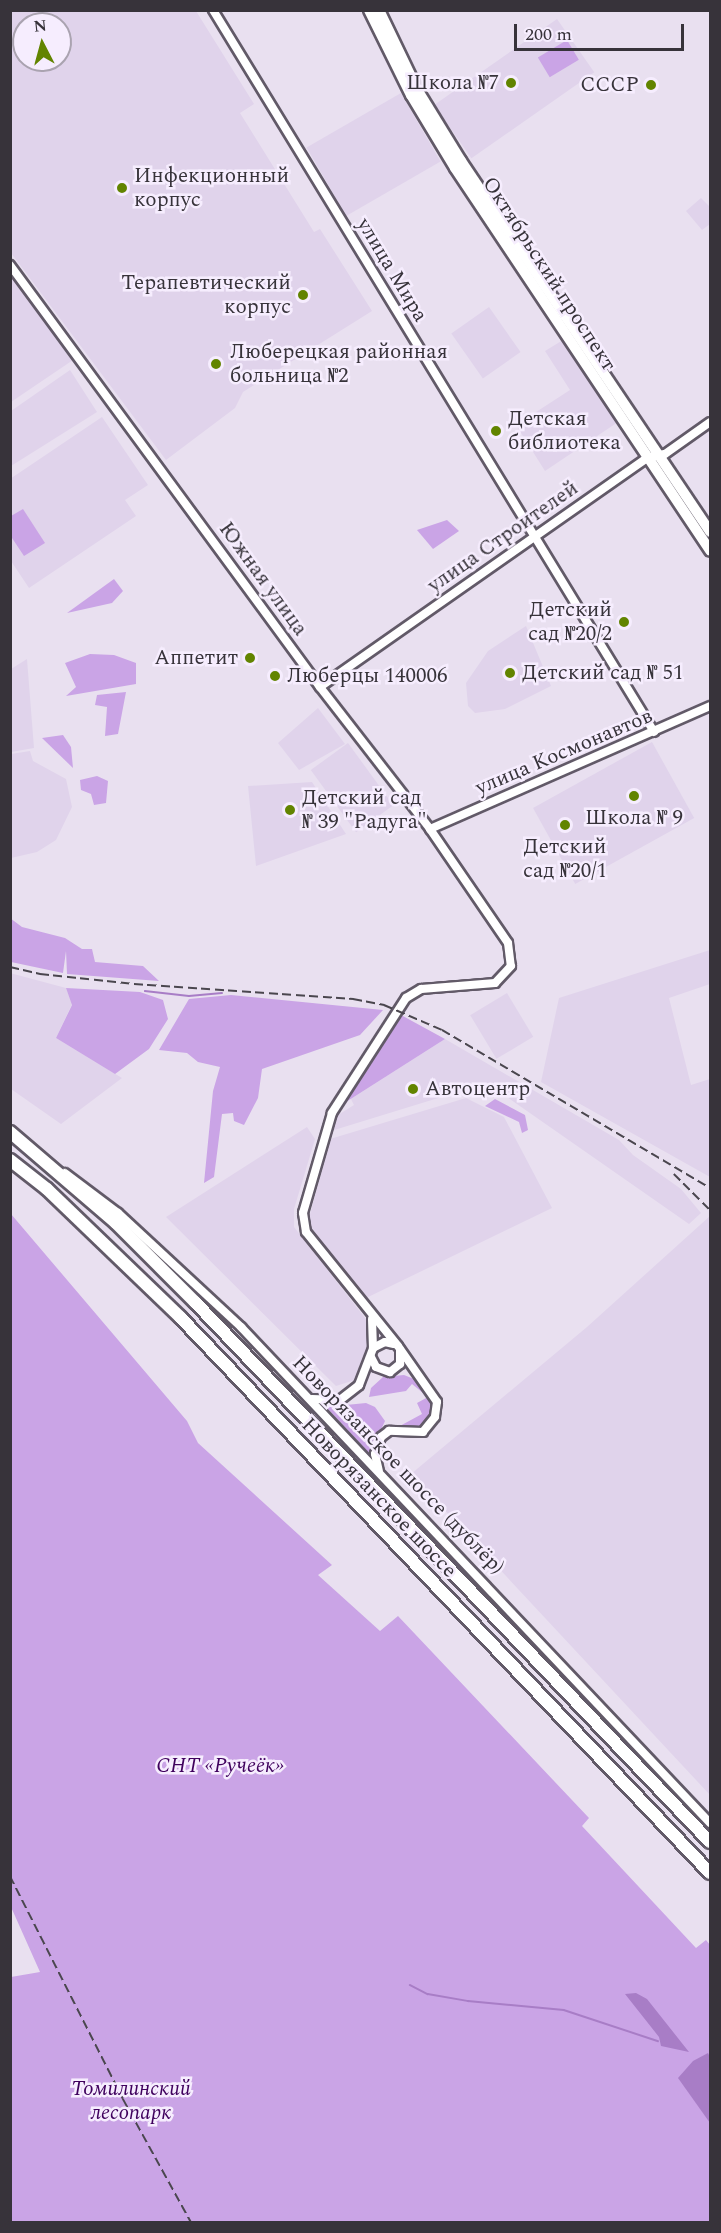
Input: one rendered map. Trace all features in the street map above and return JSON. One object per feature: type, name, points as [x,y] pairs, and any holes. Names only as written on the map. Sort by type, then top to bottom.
[{"type":"highway","name":"Новорязанское шоссе","points":[[10,1132],[116,1223],[195,1302],[711,1842]]},
{"type":"highway","name":"Новорязанское шоссе","points":[[10,1160],[47,1189],[180,1317],[711,1873]]},
{"type":"main road","name":"Октябрьский проспект","points":[[369,10],[411,95],[456,168],[653,457],[711,532]]},
{"type":"main road","name":"Октябрьский проспект","points":[[379,10],[418,91],[711,551]]},
{"type":"street","name":"улица Мира","points":[[213,10],[654,732]]},
{"type":"street","name":"Южная улица","points":[[10,265],[320,687],[430,829],[508,943],[511,966],[495,983],[433,988],[411,993],[372,1048],[332,1113],[303,1223],[372,1317]]},
{"type":"street","name":"улица Строителей","points":[[320,687],[653,457],[711,422]]},
{"type":"street","name":"улица Космонавтов","points":[[430,829],[711,706]]},
{"type":"street","name":"Новорязанское шоссе (дублёр)","points":[[38,1155],[118,1213],[241,1327],[711,1822]]},
{"type":"street","points":[[372,1317],[372,1352],[376,1367],[390,1372],[400,1364],[399,1348]]},
{"type":"street","points":[[372,1317],[399,1348],[437,1402],[435,1417],[423,1432],[389,1431],[376,1449],[379,1471]]},
{"type":"street","points":[[309,1398],[325,1402],[354,1393],[366,1374],[372,1352],[385,1342],[399,1348]]},
{"type":"shaded area","points":[[10,11],[196,11],[254,104],[240,113],[314,232],[320,229],[372,311],[243,392],[235,408],[166,460],[11,253]]},
{"type":"shaded area","name":"Школа №7","points":[[557,19],[594,72],[471,158],[434,105]]},
{"type":"shaded area","points":[[401,93],[440,161],[346,216],[307,148]]},
{"type":"shaded area","points":[[701,198],[710,207],[710,224],[702,230],[686,211]]},
{"type":"shaded area","points":[[10,273],[76,358],[11,402],[10,402]]},
{"type":"shaded area","points":[[489,307],[521,352],[483,378],[451,333]]},
{"type":"shaded area","points":[[563,340],[618,422],[545,471],[516,425],[570,390],[545,351]]},
{"type":"shaded area","points":[[70,370],[97,412],[11,466],[11,411]]},
{"type":"shaded area","points":[[102,417],[148,485],[125,500],[136,516],[29,588],[11,561],[10,479]]},
{"type":"shaded area","name":"Детский сад № 51","points":[[526,626],[551,686],[505,709],[475,713],[468,706],[466,683],[488,651]]},
{"type":"shaded area","points":[[27,659],[34,748],[11,752],[11,669]]},
{"type":"shaded area","points":[[318,708],[345,744],[299,770],[278,743]]},
{"type":"shaded area","name":"Школа № 9","points":[[652,742],[694,818],[575,884],[533,808]]},
{"type":"shaded area","points":[[348,743],[393,805],[356,832],[311,770]]},
{"type":"shaded area","points":[[30,751],[33,761],[66,779],[72,807],[56,840],[37,852],[11,858],[11,754]]},
{"type":"shaded area","name":"Детский сад № 39 \"Радуга\"","points":[[312,782],[346,834],[256,866],[248,786]]},
{"type":"shaded area","points":[[710,950],[710,984],[669,998],[691,1085],[710,1079],[710,1177],[541,1082],[559,998]]},
{"type":"shaded area","points":[[10,973],[66,988],[72,1004],[56,1038],[122,1078],[61,1124],[11,1089]]},
{"type":"shaded area","points":[[507,993],[533,1037],[496,1059],[470,1015]]},
{"type":"shaded area","points":[[445,1039],[619,1140],[633,1155],[681,1189],[701,1213],[689,1224],[487,1083],[331,1131],[338,1115],[354,1105],[351,1099]]},
{"type":"shaded area","points":[[466,1098],[504,1117],[552,1208],[364,1299],[311,1227],[309,1218],[330,1139]]},
{"type":"shaded area","points":[[307,1127],[315,1139],[294,1209],[294,1227],[369,1323],[370,1332],[363,1372],[358,1379],[336,1386],[166,1217]]},
{"type":"shaded area","points":[[710,1216],[710,1795],[411,1474],[587,1327]]},
{"type":"shaded area","points":[[636,1993],[647,1999],[689,2052],[661,2046],[659,2037],[625,1994]]},
{"type":"shaded area","points":[[708,2053],[710,2057],[710,2123],[678,2078],[693,2061]]},
{"type":"green space","points":[[567,40],[579,60],[550,77],[538,58]]},
{"type":"green space","points":[[23,509],[45,543],[24,556],[10,535],[11,516]]},
{"type":"green space","points":[[447,520],[459,531],[433,549],[417,530]]},
{"type":"green space","points":[[114,579],[123,591],[112,603],[67,613]]},
{"type":"green space","points":[[90,654],[114,655],[136,663],[136,684],[66,696],[76,687],[65,663]]},
{"type":"green space","points":[[126,692],[118,734],[105,736],[107,707],[95,705],[97,695]]},
{"type":"green space","points":[[63,735],[71,747],[73,768],[42,738]]},
{"type":"green space","points":[[97,776],[108,781],[106,803],[94,805],[91,794],[81,790],[80,780]]},
{"type":"green space","points":[[10,918],[22,927],[65,938],[82,949],[92,949],[95,962],[143,966],[159,981],[67,974],[66,951],[63,973],[11,962]]},
{"type":"green space","points":[[66,988],[140,992],[163,1000],[168,1019],[149,1049],[115,1074],[56,1038],[72,1005]]},
{"type":"green space","points":[[231,995],[383,1010],[360,1035],[262,1069],[258,1098],[244,1125],[234,1121],[233,1113],[222,1114],[214,1177],[204,1183],[213,1091],[220,1067],[198,1062],[187,1053],[159,1050],[189,999]]},
{"type":"green space","points":[[401,1015],[445,1039],[346,1102],[344,1100]]},
{"type":"green space","points":[[495,1099],[525,1115],[528,1130],[522,1133],[519,1122],[485,1106]]},
{"type":"green space","name":"СНТ «Ручеёк»","points":[[11,1214],[187,1421],[198,1443],[332,1565],[318,1575],[380,1631],[398,1616],[589,1818],[582,1826],[696,1948],[706,1940],[710,1945],[710,2222],[11,2222],[11,1977],[40,1972],[11,1907]]},
{"type":"green space","points":[[404,1375],[419,1381],[433,1400],[433,1414],[424,1426],[413,1431],[398,1427],[422,1414],[417,1403],[428,1397],[412,1384],[406,1391],[369,1397],[371,1388],[383,1377]]},
{"type":"green space","points":[[366,1403],[375,1407],[385,1421],[370,1454],[326,1407]]},
{"type":"waterway","points":[[145,991],[189,996],[222,993]]},
{"type":"waterway","points":[[410,1985],[428,1994],[468,2001],[564,2010],[658,2041]]},
{"type":"railway","points":[[10,967],[40,974],[134,984],[353,999],[384,1005],[442,1030],[710,1188]]},
{"type":"railway","points":[[674,1174],[710,1210]]},
{"type":"railway","points":[[10,1876],[123,2099],[191,2222]]},
{"type":"place","name":"Школа №7","points":[[511,83]]},
{"type":"place","name":"СССР","points":[[651,85]]},
{"type":"place","name":"Инфекционный корпус","points":[[122,188]]},
{"type":"place","name":"Терапевтический корпус","points":[[303,295]]},
{"type":"place","name":"Люберецкая районная больница №2","points":[[216,364]]},
{"type":"place","name":"Детская библиотека","points":[[496,431]]},
{"type":"place","name":"Детский сад №20/2","points":[[624,622]]},
{"type":"place","name":"Аппетит","points":[[250,658]]},
{"type":"place","name":"Детский сад № 51","points":[[510,673]]},
{"type":"place","name":"Люберцы 140006","points":[[275,676]]},
{"type":"place","name":"Школа № 9","points":[[634,796]]},
{"type":"place","name":"Детский сад № 39 \"Радуга\"","points":[[290,810]]},
{"type":"place","name":"Детский сад №20/1","points":[[565,825]]},
{"type":"place","name":"Автоцентр","points":[[413,1089]]},
{"type":"park label","name":"Томилинский лесопарк","points":[[131,2101]]}]
